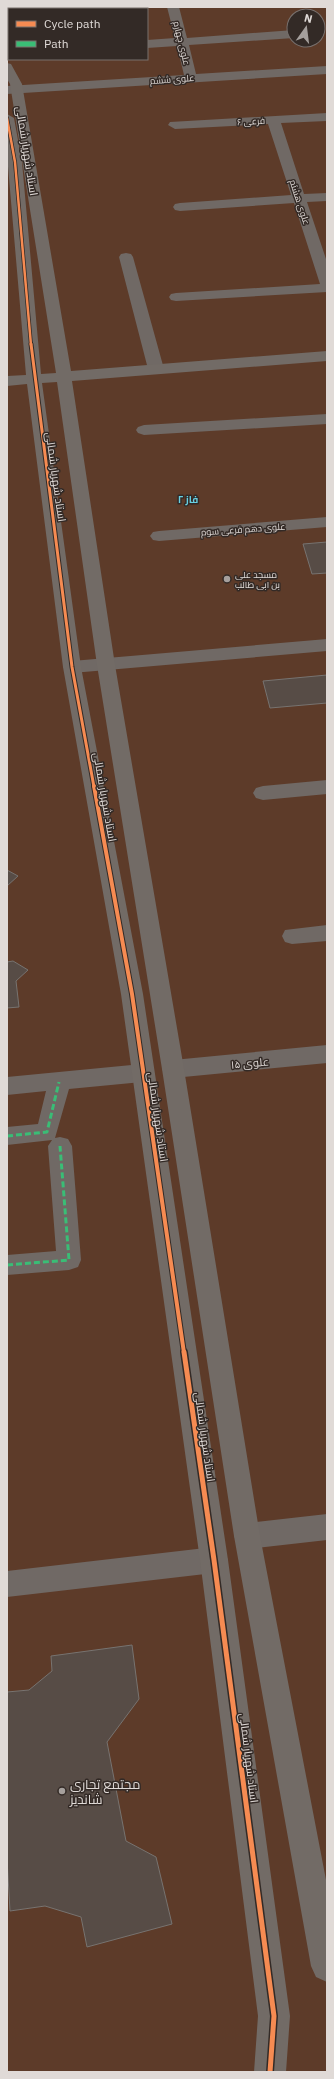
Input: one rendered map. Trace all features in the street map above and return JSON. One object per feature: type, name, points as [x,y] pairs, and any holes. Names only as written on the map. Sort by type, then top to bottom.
[{"type":"street","name":"علوی چهارم","points":[[173,7],[190,78]]},
{"type":"street","points":[[148,44],[286,34]]},
{"type":"street","name":"استاد شهریار شمالی","points":[[7,67],[64,377],[106,665],[248,1536],[327,1966]]},
{"type":"street","name":"علوی ششم","points":[[12,90],[327,70]]},
{"type":"street","name":"فرعی ۶","points":[[175,125],[327,117]]},
{"type":"street","name":"استاد شهریار شمالی","points":[[7,118],[15,162],[34,380],[72,667],[132,994],[142,1073],[214,1560],[274,2016],[270,2072]]},
{"type":"street","name":"علوی هشتم","points":[[273,120],[327,284]]},
{"type":"street","points":[[180,207],[327,197]]},
{"type":"street","points":[[126,257],[156,369]]},
{"type":"street","points":[[176,297],[327,288]]},
{"type":"street","points":[[7,381],[327,356]]},
{"type":"street","points":[[144,430],[327,419]]},
{"type":"street","name":"علوی دهم فرعی سوم","points":[[159,536],[327,522]]},
{"type":"street","points":[[72,667],[327,644]]},
{"type":"street","points":[[263,793],[327,787]]},
{"type":"street","points":[[292,936],[327,933]]},
{"type":"street","name":"علوی ۱۵","points":[[173,1069],[327,1054]]},
{"type":"street","points":[[7,1086],[59,1082],[173,1069]]},
{"type":"street","points":[[7,1136],[47,1132],[59,1082]]},
{"type":"street","points":[[7,1266],[69,1260],[60,1146]]},
{"type":"street","points":[[248,1536],[327,1527]]},
{"type":"street","points":[[7,1584],[214,1560]]},
{"type":"shaded area","points":[[7,7],[327,7],[327,2072],[7,2072]]},
{"type":"building","points":[[327,542],[327,573],[312,574],[303,544]]},
{"type":"building","points":[[327,675],[327,703],[270,708],[263,681]]},
{"type":"building","points":[[7,870],[18,876],[7,886]]},
{"type":"building","points":[[13,961],[28,970],[16,981],[19,1007],[7,1008],[7,962]]},
{"type":"building","name":"مجتمع تجاری شاندیز","points":[[132,1645],[139,1699],[107,1742],[126,1841],[156,1857],[172,1924],[87,1947],[81,1917],[45,1906],[10,1911],[7,1859],[7,1692],[29,1690],[52,1671],[51,1656]]},
{"type":"marked path","points":[[7,1136],[47,1132],[59,1082]]},
{"type":"marked path","points":[[7,1265],[69,1260],[60,1146]]},
{"type":"cycle path","points":[[7,118],[15,162],[34,380],[72,667],[132,994],[214,1560],[274,2016],[270,2072]]},
{"type":"place","name":"مسجد علی بن ابی طالب","points":[[227,579]]},
{"type":"place","name":"مجتمع تجاری شاندیز","points":[[62,1791]]},
{"type":"district","name":"فاز ۲","points":[[188,499]]}]
